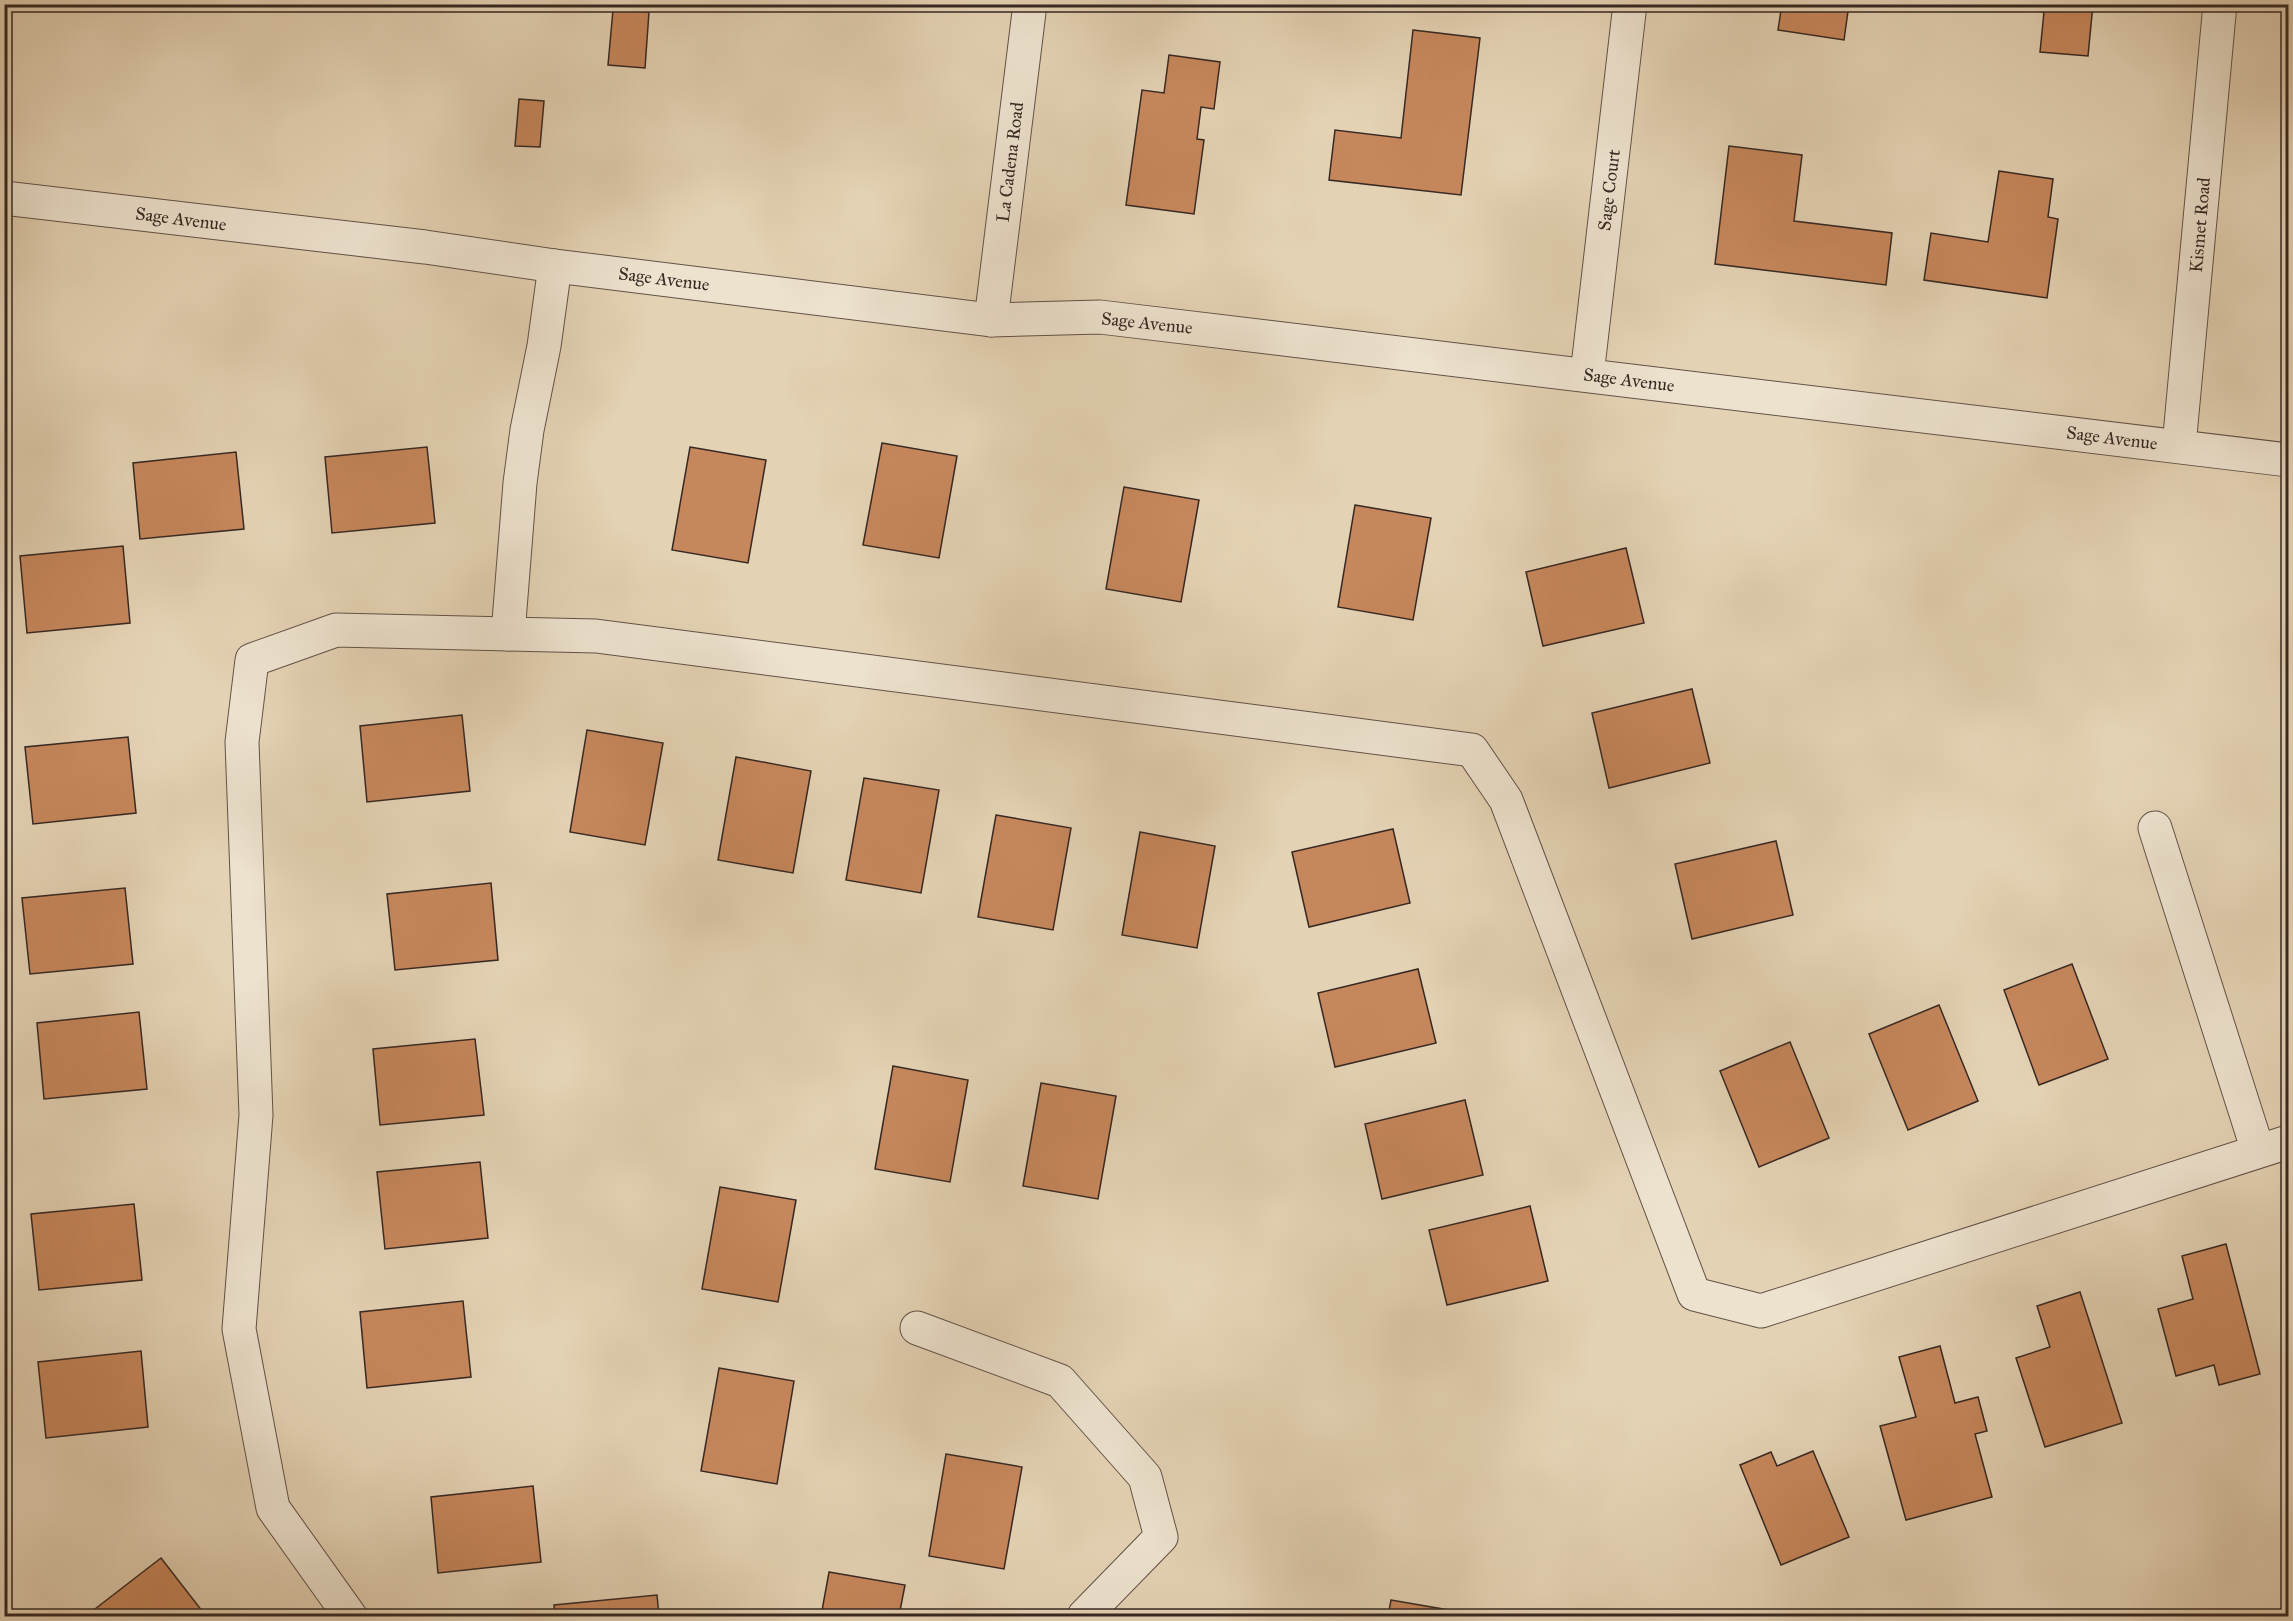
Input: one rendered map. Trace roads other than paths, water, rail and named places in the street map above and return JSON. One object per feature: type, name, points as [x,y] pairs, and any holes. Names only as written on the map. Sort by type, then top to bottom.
[{"type":"street","name":"La Cadena Road","points":[[991,320],[1030,4]]},
{"type":"street","name":"Sage Court","points":[[1587,375],[1630,4]]},
{"type":"street","name":"Kismet Road","points":[[2179,446],[2220,4]]},
{"type":"street","name":"Sage Avenue","points":[[4,198],[425,246],[555,266],[991,320],[1100,317],[2289,459]]},
{"type":"street","points":[[508,634],[520,483],[527,430],[544,346],[555,266]]},
{"type":"street","points":[[350,1617],[273,1508],[239,1329],[256,1115],[242,742],[252,660],[336,630],[596,636],[1472,750],[1506,800],[1694,1294],[1761,1311],[2273,1147],[2155,828]]},
{"type":"street","points":[[917,1328],[1060,1381],[1145,1477],[1161,1537],[1084,1617]]}]
